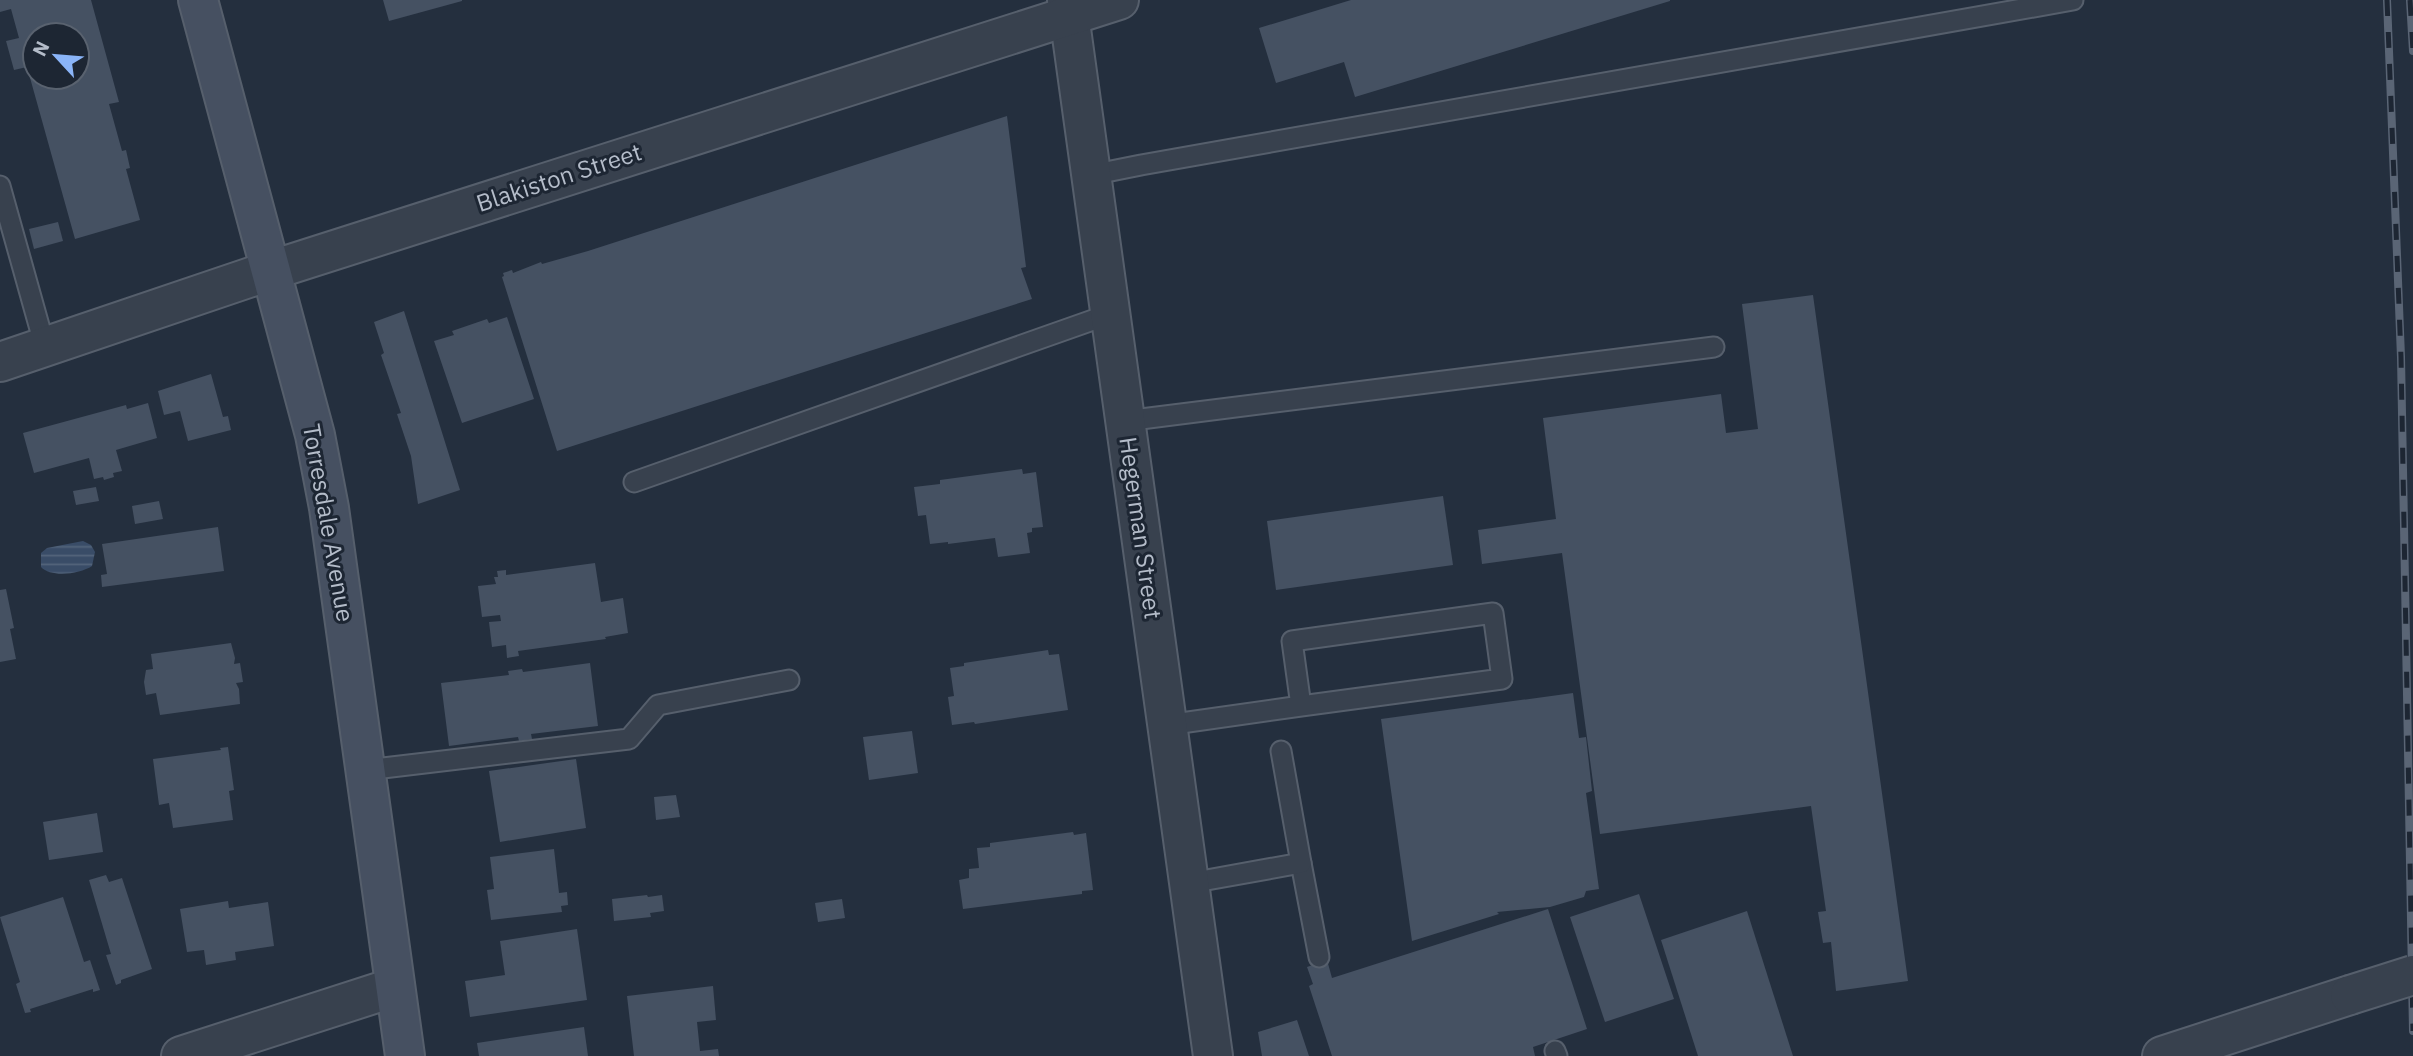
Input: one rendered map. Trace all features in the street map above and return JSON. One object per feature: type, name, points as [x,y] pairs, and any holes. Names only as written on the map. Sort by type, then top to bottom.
[{"type":"street","name":"Torresdale Avenue","points":[[198,0],[315,435],[329,508],[405,1056]]},
{"type":"street","name":"Blakiston Street","points":[[0,362],[1068,8],[1119,0]]},
{"type":"street","name":"Hegerman Street","points":[[1068,8],[1213,1056]]},
{"type":"street","points":[[2162,1056],[2413,975]]},
{"type":"street","points":[[183,1056],[395,986]]},
{"type":"lane","points":[[1091,176],[1141,164],[2073,0]]},
{"type":"lane","points":[[0,186],[45,347]]},
{"type":"lane","points":[[635,482],[1110,314]]},
{"type":"lane","points":[[1125,421],[1714,347]]},
{"type":"lane","points":[[1167,725],[1502,679],[1493,614],[1292,641],[1301,706]]},
{"type":"lane","points":[[366,770],[629,739],[658,705],[789,680]]},
{"type":"lane","points":[[1281,751],[1319,957]]},
{"type":"lane","points":[[1190,883],[1301,863]]},
{"type":"water","points":[[83,541],[91,545],[95,552],[92,566],[66,574],[52,573],[41,567],[41,553],[47,548]]},
{"type":"building","points":[[0,0],[91,0],[119,102],[109,104],[122,151],[126,150],[130,168],[126,169],[140,220],[75,239],[34,91],[91,91],[91,21],[21,21],[21,68],[14,70],[6,41],[19,38],[11,9],[0,12]]},
{"type":"building","points":[[383,0],[462,0],[462,1],[389,21]]},
{"type":"building","points":[[1351,0],[1670,1],[1355,97],[1344,62],[1276,83],[1259,28]]},
{"type":"building","points":[[1007,116],[1026,267],[1021,268],[1032,299],[557,451],[502,277],[503,273],[512,270],[513,273],[541,262],[542,264],[588,251]]},
{"type":"building","points":[[58,222],[63,241],[34,249],[29,229]]},
{"type":"building","points":[[1813,295],[1908,981],[1836,991],[1831,942],[1823,943],[1818,912],[1826,911],[1811,806],[1600,834],[1562,553],[1482,564],[1478,530],[1556,519],[1543,418],[1721,394],[1726,433],[1758,429],[1742,304]]},
{"type":"building","points":[[404,311],[460,490],[418,504],[411,456],[397,414],[401,413],[381,355],[384,353],[374,322]]},
{"type":"building","points":[[507,317],[534,399],[462,423],[434,341],[454,335],[452,331],[487,319],[489,323]]},
{"type":"building","points":[[211,374],[223,417],[228,416],[231,430],[188,441],[180,411],[164,415],[158,391]]},
{"type":"building","points":[[148,403],[157,438],[116,450],[122,471],[113,473],[114,477],[94,479],[89,458],[34,473],[23,433],[126,405],[127,409]]},
{"type":"building","points":[[1022,469],[1023,474],[1036,472],[1043,527],[1032,528],[1032,532],[1027,533],[1030,553],[998,557],[995,538],[930,544],[926,515],[918,516],[914,487],[940,484],[940,480]]},
{"type":"building","points":[[96,487],[99,501],[76,505],[73,491]]},
{"type":"building","points":[[1443,496],[1453,565],[1276,590],[1267,521]]},
{"type":"building","points":[[159,501],[163,519],[135,524],[132,506]]},
{"type":"building","points":[[218,527],[224,571],[102,587],[101,575],[107,574],[102,544]]},
{"type":"building","points":[[595,563],[601,602],[623,598],[628,633],[605,637],[606,639],[518,651],[519,656],[507,658],[506,645],[492,647],[489,622],[501,621],[500,615],[482,617],[478,586],[496,584],[494,577],[498,577],[497,571],[506,570],[506,575]]},
{"type":"building","points":[[6,589],[14,628],[10,629],[16,659],[0,662],[0,590]]},
{"type":"building","points":[[231,643],[234,664],[240,663],[243,682],[236,683],[240,704],[160,715],[156,693],[146,695],[144,682],[146,670],[153,669],[151,654]]},
{"type":"building","points":[[1048,650],[1049,655],[1059,654],[1068,710],[952,725],[948,697],[954,696],[950,668],[964,666],[964,663]]},
{"type":"building","points":[[590,663],[598,726],[531,734],[532,739],[519,741],[518,737],[449,746],[441,683],[509,675],[508,671],[522,669],[523,672]]},
{"type":"building","points":[[1573,693],[1579,738],[1586,737],[1592,791],[1586,793],[1599,889],[1586,891],[1584,897],[1550,907],[1497,912],[1499,914],[1412,941],[1381,719]]},
{"type":"building","points":[[912,731],[918,773],[869,780],[863,737]]},
{"type":"building","points":[[228,747],[234,790],[229,791],[233,820],[173,828],[169,803],[159,805],[153,759]]},
{"type":"building","points":[[576,759],[586,828],[500,842],[489,771]]},
{"type":"building","points":[[676,795],[680,817],[656,820],[654,797]]},
{"type":"building","points":[[97,813],[103,852],[49,860],[43,822]]},
{"type":"building","points":[[1073,832],[1074,835],[1086,833],[1093,890],[1082,891],[1082,894],[963,909],[959,880],[969,878],[969,869],[979,868],[977,848],[990,847],[990,843]]},
{"type":"building","points":[[554,849],[559,893],[567,892],[568,905],[561,906],[562,912],[491,920],[487,890],[494,889],[490,857]]},
{"type":"building","points":[[106,875],[109,882],[122,878],[152,969],[121,980],[121,983],[116,985],[106,955],[111,954],[89,880]]},
{"type":"building","points":[[1639,894],[1674,999],[1605,1022],[1570,917]]},
{"type":"building","points":[[662,895],[664,911],[650,913],[651,917],[614,921],[612,899]]},
{"type":"building","points":[[63,897],[84,962],[90,960],[100,990],[93,992],[93,989],[30,1009],[31,1012],[25,1013],[16,984],[20,982],[0,917]]},
{"type":"building","points":[[842,899],[845,918],[818,922],[815,903]]},
{"type":"building","points":[[228,901],[229,908],[268,902],[274,946],[235,952],[236,960],[206,965],[204,950],[187,952],[180,909]]},
{"type":"building","points":[[1548,909],[1587,1029],[1533,1047],[1535,1056],[1332,1056],[1309,986],[1313,984],[1307,967],[1327,960],[1332,978]]},
{"type":"building","points":[[1747,911],[1793,1056],[1698,1056],[1661,940]]},
{"type":"building","points":[[577,929],[587,1000],[470,1017],[465,981],[505,975],[500,941]]},
{"type":"building","points":[[713,986],[716,1020],[697,1022],[700,1051],[718,1049],[719,1056],[634,1056],[627,996]]},
{"type":"building","points":[[1297,1020],[1309,1056],[1262,1056],[1258,1032]]},
{"type":"building","points":[[584,1027],[588,1056],[479,1056],[477,1043]]},
{"type":"railway","points":[[2387,0],[2401,357],[2413,1031]]},
{"type":"railway","points":[[2410,0],[2413,51]]}]
